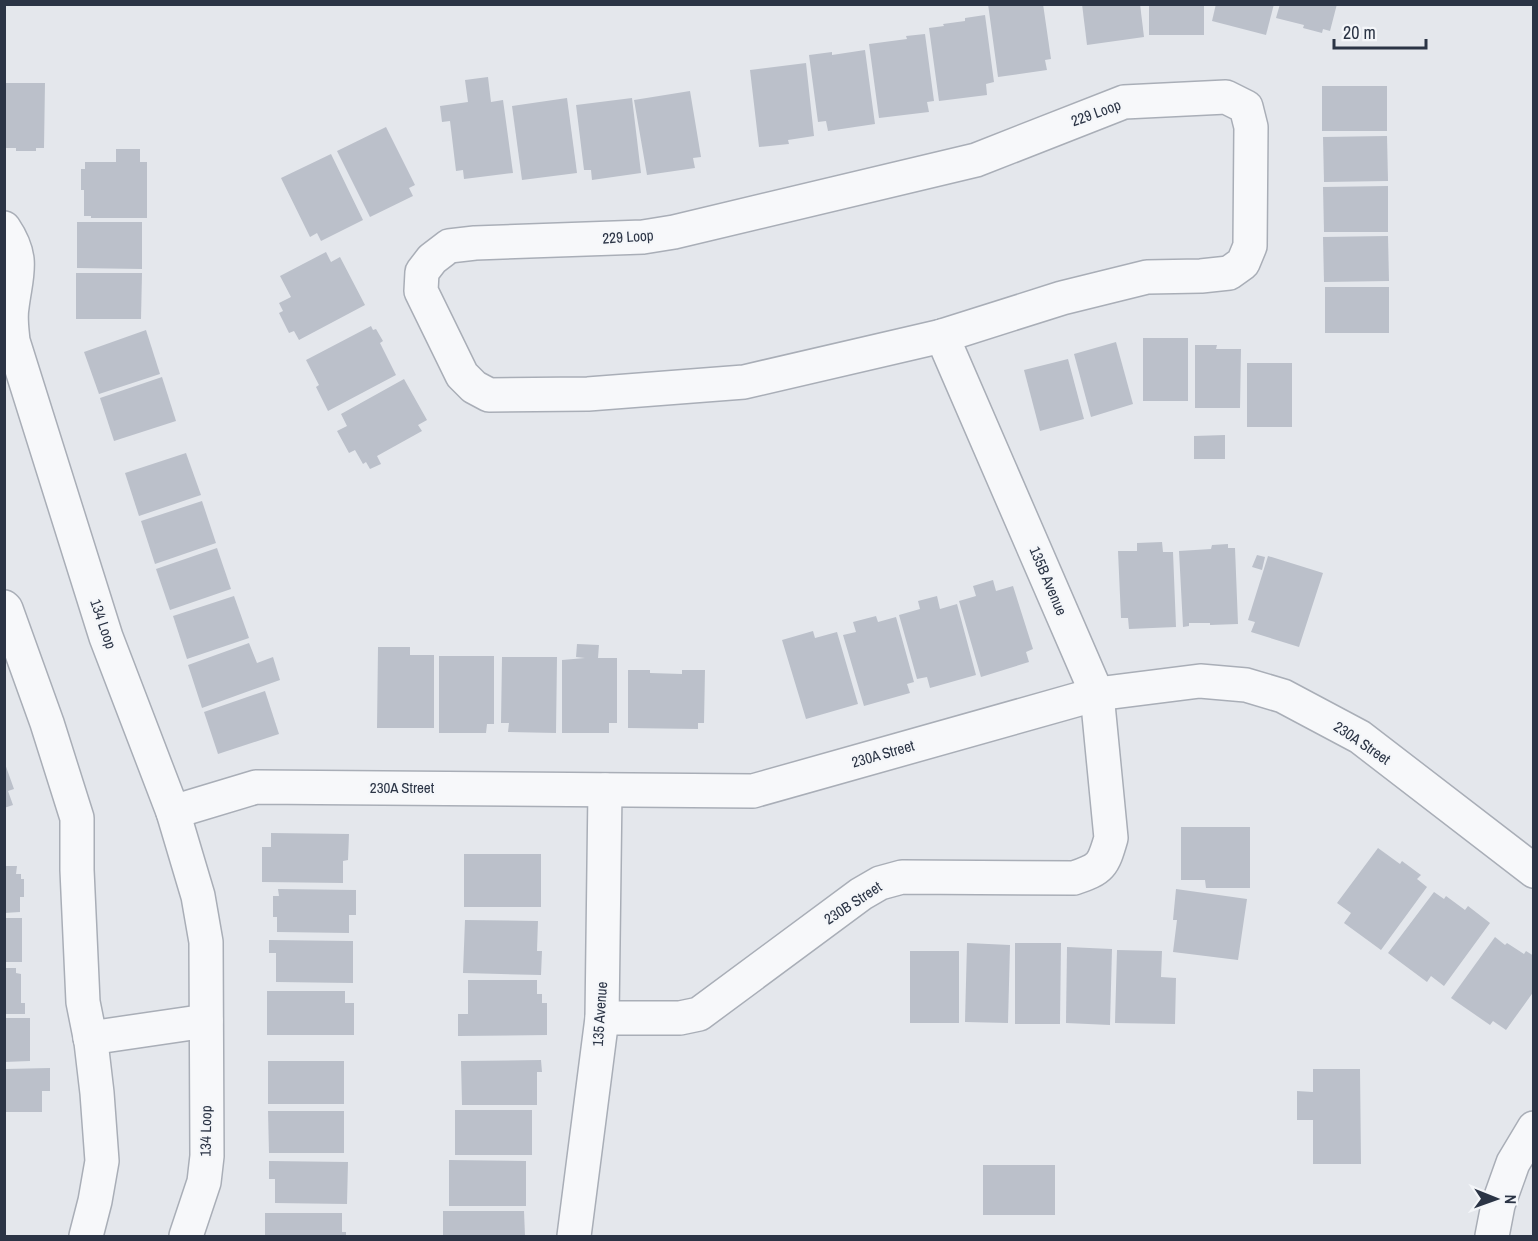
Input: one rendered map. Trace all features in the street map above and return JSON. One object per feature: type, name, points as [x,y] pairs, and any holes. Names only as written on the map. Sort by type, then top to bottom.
[{"type":"street","name":"229 Loop","points":[[1227,97],[1246,107],[1251,127],[1250,246],[1243,263],[1229,273],[1147,277],[1062,298],[942,336],[744,382],[588,394],[489,395],[474,387],[462,375],[421,291],[422,272],[432,259],[448,246],[654,236],[976,160],[1124,102],[1227,97]]},
{"type":"street","name":"134 Loop","points":[[4,228],[12,240],[17,256],[18,275],[11,310],[13,341],[106,637],[173,812],[198,896],[206,942],[207,1156],[204,1182],[186,1236]]},
{"type":"street","name":"135B Avenue","points":[[942,336],[1097,694],[1111,838]]},
{"type":"street","points":[[4,607],[47,723],[77,818],[83,1002],[97,1093],[102,1161],[86,1236]]},
{"type":"street","name":"230A Street","points":[[173,812],[256,787],[753,791],[1097,694],[1200,681],[1246,685],[1283,696],[1360,737],[1533,871]]},
{"type":"street","name":"135 Avenue","points":[[574,1236],[602,1018],[605,790]]},
{"type":"street","name":"230B Street","points":[[602,1018],[680,1018],[699,1014],[861,894],[880,883],[902,877],[1074,878],[1093,872],[1105,859],[1111,838]]},
{"type":"street","points":[[90,1038],[206,1022]]},
{"type":"street","points":[[1492,1236],[1498,1205],[1513,1163],[1533,1128]]},
{"type":"building","points":[[988,4],[1043,4],[1051,59],[1045,60],[1047,70],[998,77]]},
{"type":"building","points":[[1082,4],[1140,4],[1144,37],[1087,45]]},
{"type":"building","points":[[1149,4],[1204,4],[1204,35],[1149,35]]},
{"type":"building","points":[[1216,4],[1274,4],[1266,35],[1212,21]]},
{"type":"building","points":[[1280,4],[1337,4],[1330,31],[1323,29],[1322,33],[1303,28],[1304,25],[1276,18]]},
{"type":"building","points":[[985,15],[994,82],[986,84],[987,95],[939,101],[929,28]]},
{"type":"building","points":[[925,34],[934,101],[927,102],[929,112],[879,118],[869,44]]},
{"type":"building","points":[[865,50],[875,124],[828,131],[826,121],[818,122],[809,55],[832,52],[832,55]]},
{"type":"building","points":[[806,63],[814,136],[788,140],[789,144],[759,147],[750,70]]},
{"type":"building","points":[[488,77],[491,102],[503,100],[513,173],[464,179],[463,170],[456,171],[450,121],[442,122],[440,106],[468,102],[465,80]]},
{"type":"building","points":[[4,83],[45,83],[44,148],[36,148],[36,151],[16,151],[16,148],[4,148]]},
{"type":"building","points":[[1322,86],[1387,86],[1387,131],[1322,131]]},
{"type":"building","points":[[690,91],[701,157],[693,158],[695,168],[647,175],[634,100]]},
{"type":"building","points":[[567,98],[577,173],[522,180],[512,106]]},
{"type":"building","points":[[632,98],[641,173],[592,180],[591,170],[584,170],[576,105]]},
{"type":"building","points":[[386,127],[415,185],[409,188],[413,196],[370,217],[337,151]]},
{"type":"building","points":[[1387,136],[1388,181],[1324,182],[1323,137]]},
{"type":"building","points":[[116,149],[140,149],[140,162],[147,162],[147,218],[84,216],[81,169],[85,169],[85,162],[116,162]]},
{"type":"building","points":[[331,154],[363,220],[321,241],[317,233],[310,237],[281,178]]},
{"type":"building","points":[[1388,186],[1388,232],[1324,232],[1323,187]]},
{"type":"building","points":[[77,222],[142,222],[142,269],[77,268]]},
{"type":"building","points":[[1388,236],[1389,281],[1324,282],[1323,237]]},
{"type":"building","points":[[326,252],[331,262],[340,257],[365,305],[299,340],[294,331],[289,333],[279,313],[283,311],[279,303],[291,297],[280,276]]},
{"type":"building","points":[[76,273],[142,273],[141,319],[76,319]]},
{"type":"building","points":[[1325,287],[1389,287],[1389,333],[1325,333]]},
{"type":"building","points":[[371,326],[373,330],[376,329],[383,341],[380,343],[396,375],[328,411],[316,387],[319,385],[306,360]]},
{"type":"building","points":[[146,330],[160,374],[99,394],[84,352]]},
{"type":"building","points":[[1143,338],[1188,338],[1188,401],[1143,401]]},
{"type":"building","points":[[1116,342],[1133,404],[1091,417],[1074,354]]},
{"type":"building","points":[[1195,345],[1217,345],[1216,349],[1241,349],[1240,408],[1195,408]]},
{"type":"building","points":[[1068,359],[1084,419],[1040,431],[1024,370]]},
{"type":"building","points":[[1247,363],[1292,363],[1292,427],[1247,427]]},
{"type":"building","points":[[162,377],[176,421],[114,441],[100,398]]},
{"type":"building","points":[[404,379],[427,420],[418,425],[422,431],[377,456],[381,464],[370,469],[366,462],[363,464],[355,450],[349,453],[337,431],[347,426],[341,414]]},
{"type":"building","points":[[1225,435],[1225,459],[1194,459],[1194,436]]},
{"type":"building","points":[[186,453],[201,495],[139,516],[125,473]]},
{"type":"building","points":[[202,501],[216,543],[155,564],[141,521]]},
{"type":"building","points":[[1162,542],[1163,552],[1173,552],[1176,627],[1129,629],[1128,618],[1121,618],[1118,551],[1137,551],[1137,543]]},
{"type":"building","points":[[1228,544],[1228,548],[1235,548],[1238,624],[1189,623],[1189,626],[1183,627],[1179,551],[1211,549],[1212,545]]},
{"type":"building","points":[[217,548],[231,589],[170,610],[156,569]]},
{"type":"building","points":[[1257,555],[1265,557],[1262,570],[1252,567]]},
{"type":"building","points":[[1268,556],[1323,573],[1299,647],[1251,632],[1255,622],[1248,620]]},
{"type":"building","points":[[993,580],[996,591],[1013,586],[1033,649],[1026,652],[1029,662],[981,677],[959,601],[976,596],[973,586]]},
{"type":"building","points":[[234,596],[249,638],[187,659],[173,616]]},
{"type":"building","points":[[937,596],[940,609],[957,604],[976,675],[930,688],[927,677],[917,679],[899,615],[920,609],[918,601]]},
{"type":"building","points":[[876,616],[878,622],[896,617],[914,682],[907,684],[910,693],[864,706],[843,635],[856,632],[853,622]]},
{"type":"building","points":[[813,631],[815,638],[837,632],[858,704],[806,719],[782,640]]},
{"type":"building","points":[[249,643],[257,663],[273,657],[280,680],[202,708],[188,665]]},
{"type":"building","points":[[577,644],[599,645],[598,658],[617,658],[617,723],[609,723],[609,733],[562,733],[562,660],[585,658],[576,657]]},
{"type":"building","points":[[378,647],[410,647],[410,655],[434,655],[434,728],[377,728]]},
{"type":"building","points":[[439,656],[494,656],[494,724],[487,724],[486,733],[439,733]]},
{"type":"building","points":[[502,657],[557,657],[556,733],[508,732],[509,723],[501,723]]},
{"type":"building","points":[[628,670],[682,674],[682,670],[705,670],[704,723],[698,723],[698,729],[628,728]]},
{"type":"building","points":[[265,691],[279,734],[218,754],[204,712]]},
{"type":"building","points":[[4,761],[14,789],[8,791],[13,805],[4,808]]},
{"type":"building","points":[[1181,827],[1250,827],[1250,888],[1206,888],[1205,880],[1181,880]]},
{"type":"building","points":[[271,833],[349,834],[348,860],[343,861],[343,883],[262,882],[262,847],[271,847]]},
{"type":"building","points":[[1378,848],[1400,864],[1402,861],[1421,875],[1417,879],[1427,887],[1381,950],[1344,923],[1351,913],[1337,903]]},
{"type":"building","points":[[464,854],[541,854],[541,907],[464,907]]},
{"type":"building","points":[[4,866],[17,866],[16,874],[21,874],[21,879],[24,879],[24,897],[20,897],[20,912],[4,913]]},
{"type":"building","points":[[278,889],[356,890],[356,915],[349,915],[349,933],[277,932],[277,917],[273,917],[273,896],[279,896]]},
{"type":"building","points":[[1176,889],[1247,899],[1238,960],[1173,952],[1177,920],[1173,920]]},
{"type":"building","points":[[1434,892],[1444,899],[1446,896],[1465,910],[1468,906],[1490,923],[1444,986],[1431,976],[1427,982],[1388,953]]},
{"type":"building","points":[[4,918],[22,918],[22,962],[4,962]]},
{"type":"building","points":[[465,920],[538,921],[537,951],[542,951],[541,975],[463,973]]},
{"type":"building","points":[[1495,937],[1505,945],[1507,943],[1524,954],[1526,951],[1534,956],[1534,991],[1506,1030],[1493,1021],[1490,1025],[1451,998]]},
{"type":"building","points":[[269,940],[353,941],[353,983],[276,982],[276,953],[269,953]]},
{"type":"building","points":[[967,943],[1010,945],[1008,1023],[965,1022]]},
{"type":"building","points":[[1015,943],[1061,943],[1060,1024],[1015,1024]]},
{"type":"building","points":[[1067,947],[1112,949],[1110,1025],[1066,1023]]},
{"type":"building","points":[[1117,950],[1162,951],[1161,977],[1176,978],[1175,1024],[1115,1023]]},
{"type":"building","points":[[910,951],[959,951],[959,1023],[910,1023]]},
{"type":"building","points":[[4,968],[16,968],[16,973],[21,974],[21,1003],[25,1003],[25,1014],[4,1014]]},
{"type":"building","points":[[468,980],[537,980],[537,994],[542,994],[542,1003],[547,1003],[547,1035],[458,1036],[458,1014],[468,1014]]},
{"type":"building","points":[[267,991],[345,991],[345,1003],[354,1003],[354,1035],[267,1035]]},
{"type":"building","points":[[4,1018],[30,1018],[30,1061],[4,1062]]},
{"type":"building","points":[[541,1060],[542,1072],[537,1072],[537,1105],[462,1105],[461,1061]]},
{"type":"building","points":[[268,1061],[344,1061],[344,1104],[268,1104]]},
{"type":"building","points":[[50,1068],[50,1091],[42,1091],[42,1112],[5,1112],[5,1069]]},
{"type":"building","points":[[1313,1069],[1360,1069],[1361,1164],[1313,1164],[1313,1120],[1297,1120],[1297,1091],[1313,1092]]},
{"type":"building","points":[[455,1110],[532,1110],[532,1155],[455,1155]]},
{"type":"building","points":[[268,1111],[344,1111],[344,1153],[269,1153]]},
{"type":"building","points":[[449,1160],[526,1161],[526,1206],[449,1206]]},
{"type":"building","points":[[269,1161],[348,1162],[347,1204],[275,1203],[275,1179],[269,1179]]},
{"type":"building","points":[[983,1165],[1055,1165],[1055,1215],[983,1215]]},
{"type":"building","points":[[443,1211],[524,1211],[525,1236],[443,1236]]},
{"type":"building","points":[[265,1213],[342,1213],[342,1232],[346,1232],[346,1236],[265,1236]]}]
